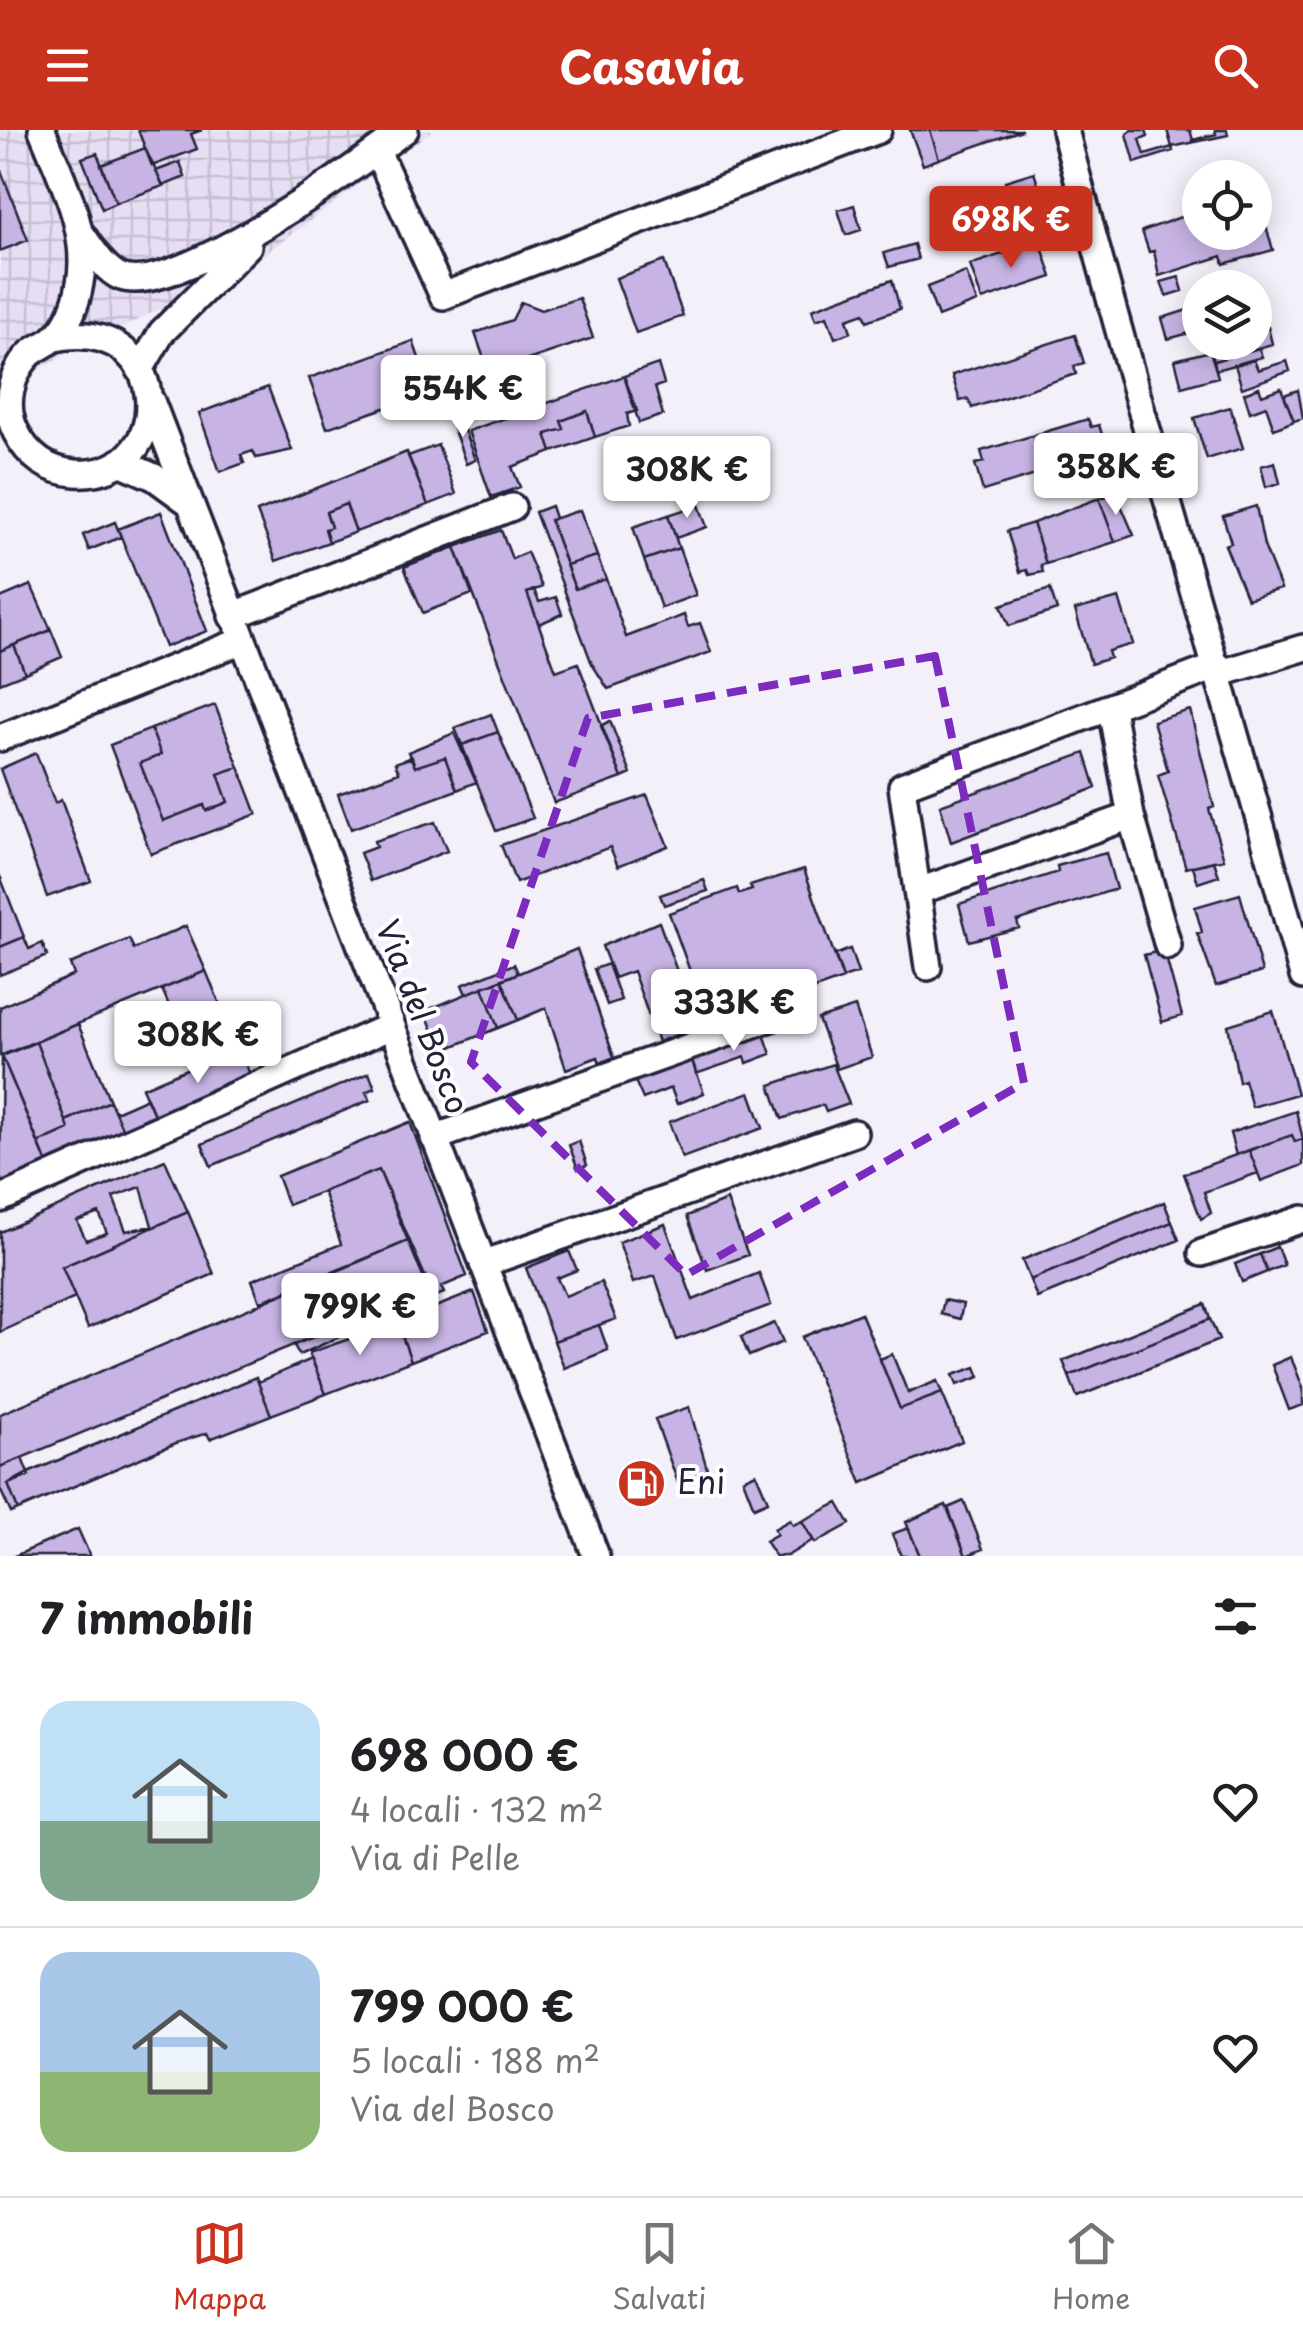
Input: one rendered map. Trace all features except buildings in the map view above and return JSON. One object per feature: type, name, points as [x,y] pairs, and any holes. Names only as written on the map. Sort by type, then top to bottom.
[{"type":"street","points":[[42,130],[80,232],[82,264],[76,300],[55,338]]},
{"type":"street","points":[[80,232],[119,277],[154,279],[201,259],[290,210],[406,130]]},
{"type":"street","points":[[377,151],[443,296],[878,130]]},
{"type":"street","points":[[1065,130],[1109,300],[1220,670],[1303,976]]},
{"type":"street","points":[[151,401],[143,435],[120,462],[87,474],[62,472],[42,464],[9,436],[8,377],[31,352],[55,338],[79,333],[103,337],[126,350],[142,368],[162,332],[214,276],[290,210]]},
{"type":"street","name":"Via del Bosco","points":[[142,368],[187,501],[596,1556]]},
{"type":"street","points":[[120,462],[154,477],[187,501]]},
{"type":"street","points":[[232,616],[512,507]]},
{"type":"street","points":[[0,738],[241,641]]},
{"type":"street","points":[[928,967],[902,786],[1220,670],[1303,648]]},
{"type":"street","points":[[1110,709],[1131,816],[1168,946]]},
{"type":"street","points":[[919,890],[1131,816]]},
{"type":"street","points":[[434,1138],[776,1016]]},
{"type":"street","points":[[0,1199],[391,1026]]},
{"type":"street","points":[[483,1264],[854,1133]]},
{"type":"street","points":[[1202,1253],[1303,1219]]},
{"type":"highlighted area","points":[[935,656],[1024,1083],[686,1275],[471,1062],[588,718]]},
{"type":"shaded area","points":[[0,130],[433,130],[250,265],[0,387]]},
{"type":"place","name":"Eni","points":[[642,1483]]}]
